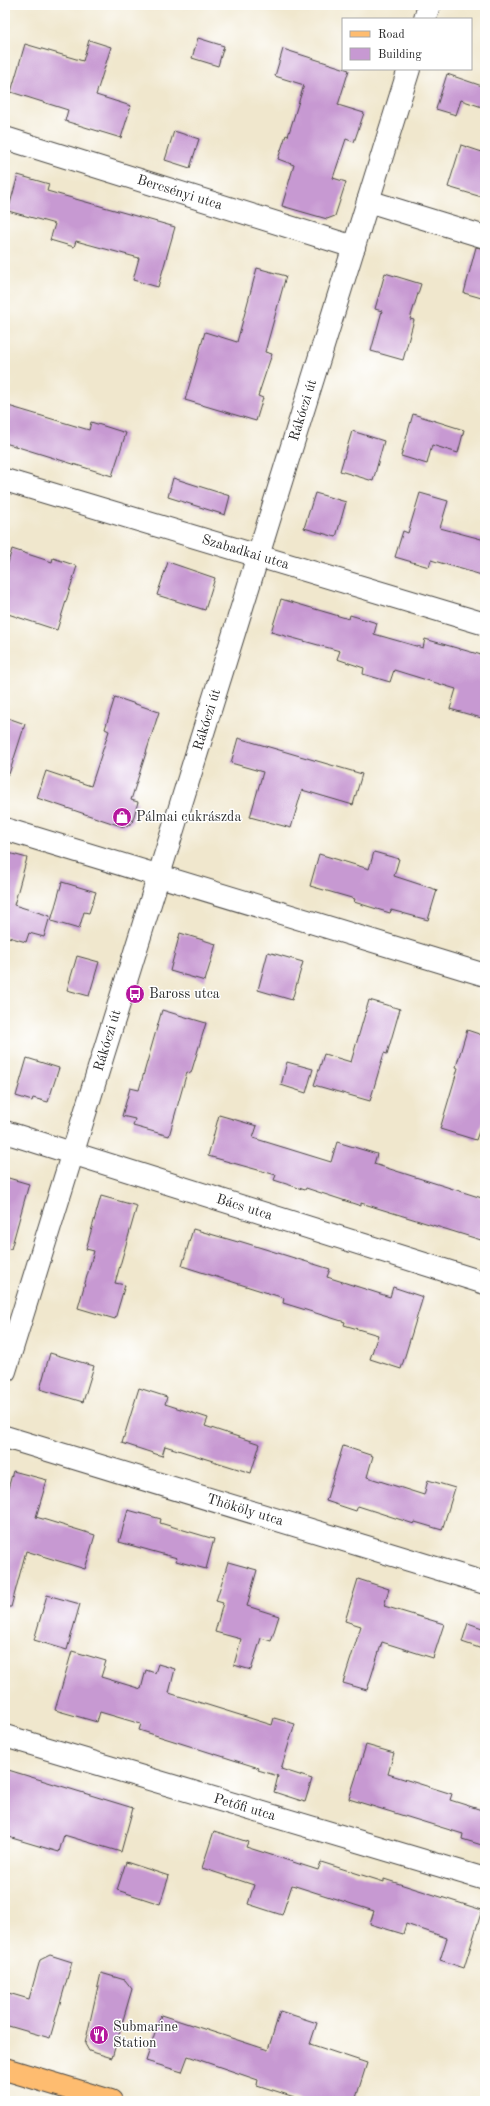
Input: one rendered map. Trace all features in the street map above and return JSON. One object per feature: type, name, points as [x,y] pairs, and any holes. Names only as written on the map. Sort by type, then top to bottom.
[{"type":"main road","points":[[6,2072],[111,2101]]},
{"type":"street","points":[[425,18],[429,5]]},
{"type":"street","name":"Rákóczi út","points":[[5,1371],[409,70]]},
{"type":"street","name":"Bercsényi utca","points":[[5,138],[354,247]]},
{"type":"street","points":[[368,202],[485,237]]},
{"type":"street","name":"Szabadkai utca","points":[[5,480],[485,624]]},
{"type":"street","points":[[5,829],[485,975]]},
{"type":"street","name":"Bács utca","points":[[5,1132],[485,1283]]},
{"type":"street","name":"Thököly utca","points":[[5,1437],[485,1582]]},
{"type":"street","name":"Petőfi utca","points":[[5,1736],[485,1879]]},
{"type":"building","points":[[198,38],[224,46],[218,66],[192,58]]},
{"type":"building","points":[[89,40],[111,47],[96,95],[131,106],[121,138],[65,121],[68,110],[11,92],[25,44],[83,61]]},
{"type":"building","points":[[283,49],[342,68],[342,70],[349,70],[338,105],[364,113],[354,142],[346,139],[333,178],[346,182],[335,216],[327,219],[282,206],[294,165],[278,159],[286,135],[288,136],[304,85],[275,76]]},
{"type":"building","points":[[447,74],[485,87],[485,108],[461,100],[456,115],[436,109]]},
{"type":"building","points":[[174,131],[199,139],[190,168],[165,160]]},
{"type":"building","points":[[461,145],[485,153],[485,198],[448,187]]},
{"type":"building","points":[[18,175],[49,184],[47,191],[175,227],[158,287],[133,280],[139,258],[76,241],[74,247],[50,240],[55,224],[8,211]]},
{"type":"building","points":[[476,247],[485,249],[485,299],[464,293]]},
{"type":"building","points":[[257,268],[286,276],[265,352],[272,354],[258,396],[263,398],[256,421],[185,400],[205,332],[237,342]]},
{"type":"building","points":[[385,273],[421,284],[410,319],[414,320],[403,360],[371,351],[382,311],[375,309]]},
{"type":"building","points":[[5,405],[89,430],[91,422],[126,433],[112,476],[5,443]]},
{"type":"building","points":[[413,414],[464,430],[458,453],[432,445],[427,464],[401,456]]},
{"type":"building","points":[[352,431],[384,441],[373,481],[340,471]]},
{"type":"building","points":[[173,478],[230,496],[225,515],[168,497]]},
{"type":"building","points":[[315,493],[346,502],[336,537],[304,528]]},
{"type":"building","points":[[420,493],[448,501],[440,528],[485,540],[485,576],[431,560],[429,567],[395,557],[403,531],[408,533]]},
{"type":"building","points":[[12,549],[52,562],[53,558],[77,566],[57,630],[5,613],[5,573]]},
{"type":"building","points":[[168,562],[215,578],[205,610],[157,595]]},
{"type":"building","points":[[281,599],[349,619],[350,615],[377,623],[374,634],[423,648],[425,639],[485,656],[485,719],[450,709],[456,689],[394,670],[390,682],[363,674],[364,668],[337,659],[340,651],[271,632]]},
{"type":"building","points":[[115,697],[159,712],[131,800],[138,802],[132,823],[124,827],[37,798],[46,771],[91,786],[109,731],[105,729]]},
{"type":"building","points":[[5,717],[25,724],[9,774],[5,773]]},
{"type":"building","points":[[238,738],[362,774],[353,805],[302,790],[291,828],[250,817],[263,772],[231,763]]},
{"type":"building","points":[[5,852],[27,858],[14,905],[50,916],[44,937],[29,933],[26,942],[5,936]]},
{"type":"building","points":[[374,852],[399,859],[394,876],[437,890],[428,920],[391,910],[390,913],[354,902],[355,899],[310,886],[319,854],[369,869]]},
{"type":"building","points":[[62,882],[96,892],[89,913],[84,912],[79,929],[51,921]]},
{"type":"building","points":[[180,933],[216,944],[205,981],[170,971]]},
{"type":"building","points":[[268,952],[303,962],[292,1000],[258,990]]},
{"type":"building","points":[[77,956],[99,962],[89,996],[67,990]]},
{"type":"building","points":[[369,1000],[400,1009],[387,1054],[384,1053],[370,1101],[314,1085],[324,1054],[351,1062]]},
{"type":"building","points":[[162,1010],[206,1023],[191,1073],[187,1072],[169,1136],[133,1126],[135,1119],[122,1116],[130,1088],[139,1090]]},
{"type":"building","points":[[467,1030],[485,1036],[485,1123],[482,1122],[476,1140],[440,1129],[458,1068],[456,1067]]},
{"type":"building","points":[[27,1058],[59,1068],[48,1102],[33,1098],[32,1101],[16,1096]]},
{"type":"building","points":[[287,1062],[313,1069],[306,1093],[281,1085]]},
{"type":"building","points":[[219,1115],[257,1126],[253,1138],[331,1162],[337,1142],[377,1154],[374,1164],[485,1199],[485,1229],[481,1240],[361,1203],[361,1206],[306,1188],[305,1190],[274,1180],[276,1175],[208,1156]]},
{"type":"building","points":[[5,1177],[29,1184],[11,1249],[5,1248]]},
{"type":"building","points":[[101,1196],[137,1206],[115,1283],[125,1285],[115,1319],[78,1308],[94,1251],[86,1249]]},
{"type":"building","points":[[193,1229],[238,1242],[239,1241],[330,1269],[327,1277],[390,1297],[393,1287],[423,1297],[401,1369],[370,1359],[378,1335],[344,1325],[345,1322],[283,1303],[284,1298],[182,1266]]},
{"type":"building","points":[[50,1353],[94,1366],[83,1402],[40,1389]]},
{"type":"building","points":[[139,1388],[167,1397],[165,1404],[208,1418],[205,1426],[260,1444],[251,1473],[165,1446],[162,1456],[122,1443]]},
{"type":"building","points":[[343,1446],[373,1456],[367,1477],[424,1495],[428,1480],[455,1488],[442,1530],[415,1522],[414,1524],[358,1506],[356,1511],[326,1501]]},
{"type":"building","points":[[13,1471],[47,1480],[36,1517],[95,1535],[85,1569],[26,1551],[11,1607],[5,1607],[5,1499]]},
{"type":"building","points":[[128,1510],[161,1519],[160,1523],[214,1539],[206,1569],[176,1561],[177,1558],[119,1542]]},
{"type":"building","points":[[228,1562],[257,1570],[247,1606],[279,1616],[271,1641],[261,1638],[251,1670],[234,1665],[241,1639],[215,1632],[223,1603],[216,1601]]},
{"type":"building","points":[[358,1579],[389,1589],[384,1606],[444,1624],[433,1658],[382,1642],[367,1690],[343,1683],[361,1626],[345,1621]]},
{"type":"building","points":[[47,1595],[80,1604],[67,1650],[34,1640]]},
{"type":"building","points":[[468,1623],[485,1629],[485,1650],[462,1642]]},
{"type":"building","points":[[72,1651],[106,1661],[101,1677],[141,1689],[146,1670],[155,1673],[158,1664],[175,1669],[169,1693],[272,1725],[274,1718],[295,1724],[281,1769],[312,1779],[305,1802],[274,1792],[278,1776],[258,1770],[259,1768],[139,1730],[141,1724],[100,1712],[97,1722],[55,1710]]},
{"type":"building","points":[[366,1745],[394,1753],[388,1774],[452,1794],[450,1800],[485,1811],[485,1846],[462,1839],[463,1834],[349,1799]]},
{"type":"building","points":[[5,1769],[133,1808],[121,1852],[64,1835],[59,1852],[5,1836]]},
{"type":"building","points":[[214,1831],[248,1842],[246,1847],[318,1870],[321,1862],[384,1882],[384,1879],[482,1910],[464,1968],[440,1960],[447,1938],[406,1924],[403,1934],[370,1924],[374,1911],[292,1885],[282,1915],[248,1904],[254,1885],[202,1868]]},
{"type":"building","points":[[126,1862],[169,1876],[160,1904],[117,1890]]},
{"type":"building","points":[[50,1955],[72,1962],[50,2038],[5,2025],[5,1992],[29,1999],[40,1960]]},
{"type":"building","points":[[101,1973],[125,1980],[132,1989],[112,2058],[89,2051],[85,2044]]},
{"type":"building","points":[[280,2011],[317,2023],[310,2044],[367,2063],[355,2101],[307,2101],[257,2085],[258,2080],[188,2056],[182,2072],[146,2061],[161,2015],[268,2050]]},
{"type":"place","name":"Pálmai cukrászda","points":[[122,817]]},
{"type":"place","name":"Baross utca","points":[[135,994]]},
{"type":"place","name":"Submarine Station","points":[[99,2035]]}]
